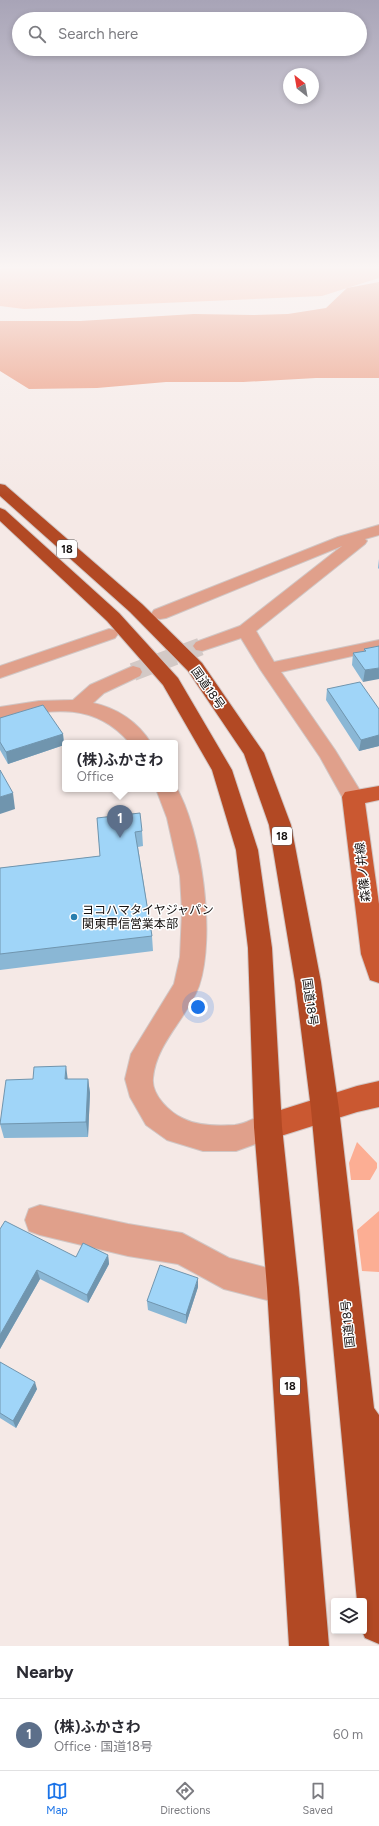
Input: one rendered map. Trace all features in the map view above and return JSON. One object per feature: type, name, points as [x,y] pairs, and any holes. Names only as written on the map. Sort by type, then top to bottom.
[{"type":"highway","name":"国道18号","points":[[0,488],[136,608],[195,667],[254,754],[280,825],[308,982],[325,1109],[379,1624]]},
{"type":"highway","name":"18","points":[[0,513],[111,625],[171,682],[222,770],[247,850],[260,948],[268,1127],[284,1288],[309,1646]]},
{"type":"highway","points":[[357,1406],[379,1454]]},
{"type":"main road","points":[[353,797],[379,793]]},
{"type":"main road","name":"森篠ノ井線","points":[[353,797],[358,826],[373,954],[379,973]]},
{"type":"main road","points":[[268,1127],[379,1094]]},
{"type":"street","points":[[160,614],[344,540],[373,532]]},
{"type":"street","points":[[202,646],[246,630],[373,532]]},
{"type":"street","points":[[0,672],[111,625]]},
{"type":"street","points":[[246,630],[269,669],[342,775],[353,797]]},
{"type":"street","points":[[269,669],[379,645]]},
{"type":"street","points":[[79,705],[97,689],[133,672]]},
{"type":"street","points":[[1,713],[40,706],[79,705],[103,712],[123,724],[138,740]]},
{"type":"street","points":[[168,792],[178,818],[192,876],[194,911],[192,956],[186,986],[145,1054],[139,1079],[144,1097],[156,1116],[177,1131],[203,1138],[236,1138],[268,1127]]},
{"type":"street","points":[[40,1220],[128,1240],[182,1249],[224,1273],[284,1288]]},
{"type":"shaded area","points":[[0,342],[379,342],[379,378],[316,378],[243,382],[166,382],[97,388],[29,389],[0,371]]},
{"type":"shaded area","points":[[357,1142],[377,1163],[377,1168],[370,1180],[351,1180],[349,1163]]},
{"type":"shaded area","points":[[379,1211],[379,1272],[362,1271],[357,1230]]},
{"type":"building","points":[[379,646],[379,668],[365,670],[353,653],[366,651],[364,649]]},
{"type":"building","points":[[360,682],[379,709],[379,735],[361,740],[327,689]]},
{"type":"building","points":[[43,705],[63,734],[6,752],[0,742],[0,718]]},
{"type":"building","points":[[0,770],[13,793],[0,797]]},
{"type":"building","name":"ヨコハマタイヤジャパン 関東甲信営業本部","points":[[140,813],[142,831],[135,832],[152,936],[0,954],[0,868],[100,856],[97,818]]},
{"type":"building","points":[[66,1066],[65,1079],[88,1079],[86,1122],[0,1124],[6,1080],[33,1079],[34,1067]]},
{"type":"building","points":[[5,1221],[76,1257],[83,1243],[108,1255],[87,1295],[37,1270],[0,1335],[0,1229]]},
{"type":"building","points":[[160,1265],[198,1278],[186,1315],[147,1301]]},
{"type":"building","points":[[0,1362],[35,1382],[13,1421],[0,1413]]},
{"type":"tunnel","points":[[133,672],[202,646]]},
{"type":"place","name":"(株)ふかさわ","points":[[120,838]]},
{"type":"place","name":"ヨコハマタイヤジャパン 関東甲信営業本部","points":[[74,917]]}]
